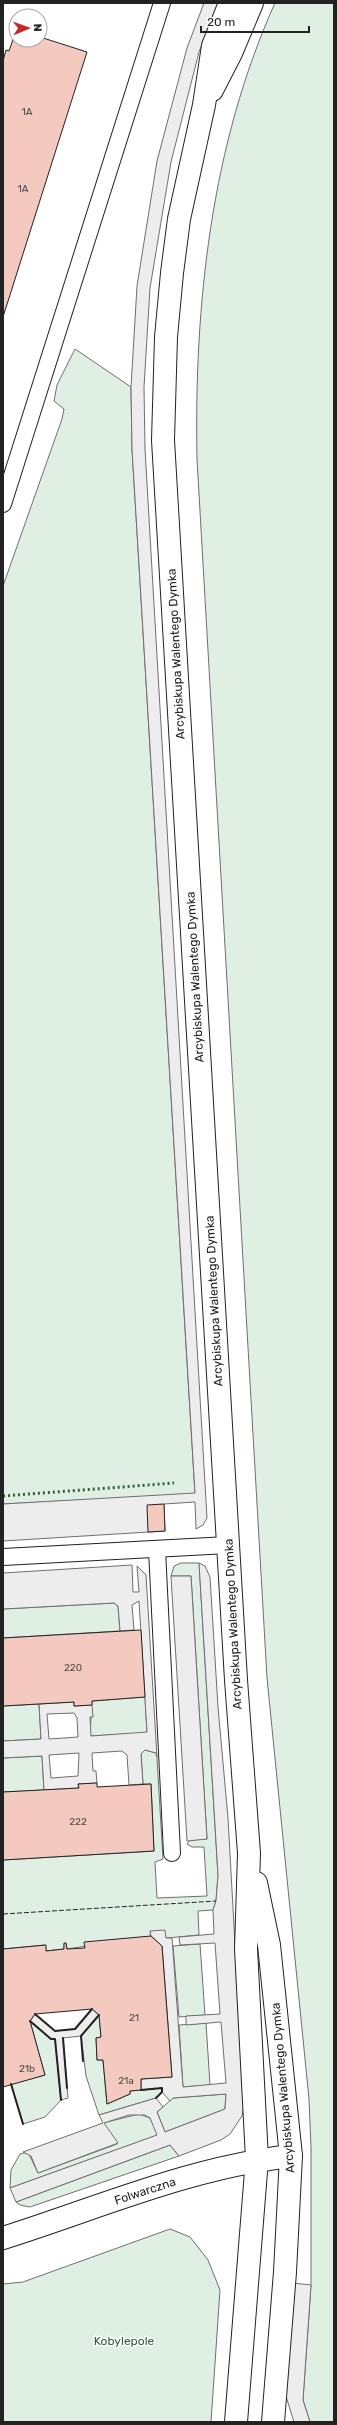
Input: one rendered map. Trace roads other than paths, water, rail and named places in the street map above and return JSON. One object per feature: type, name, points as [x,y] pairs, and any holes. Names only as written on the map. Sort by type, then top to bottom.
[{"type":"street","name":"Arcybiskupa Walentego Dymka","points":[[230,3],[213,46],[204,105],[179,219],[172,273],[166,344],[163,440],[228,1545],[249,1853],[246,1949],[257,2159],[236,2422]]},
{"type":"street","name":"Arcybiskupa Walentego Dymka","points":[[204,105],[232,53],[252,3]]},
{"type":"street","name":"Arcybiskupa Walentego Dymka","points":[[249,1853],[269,1945],[290,2156],[285,2272],[273,2422]]},
{"type":"street","name":"Folwarczna","points":[[3,2238],[200,2172],[257,2159],[290,2156]]},
{"type":"lane","points":[[3,504],[157,4]]},
{"type":"lane","points":[[3,1557],[157,1550],[228,1545]]},
{"type":"lane","points":[[157,1550],[172,1853]]},
{"type":"park label","name":"Kobylepole","points":[[124,2341]]}]
